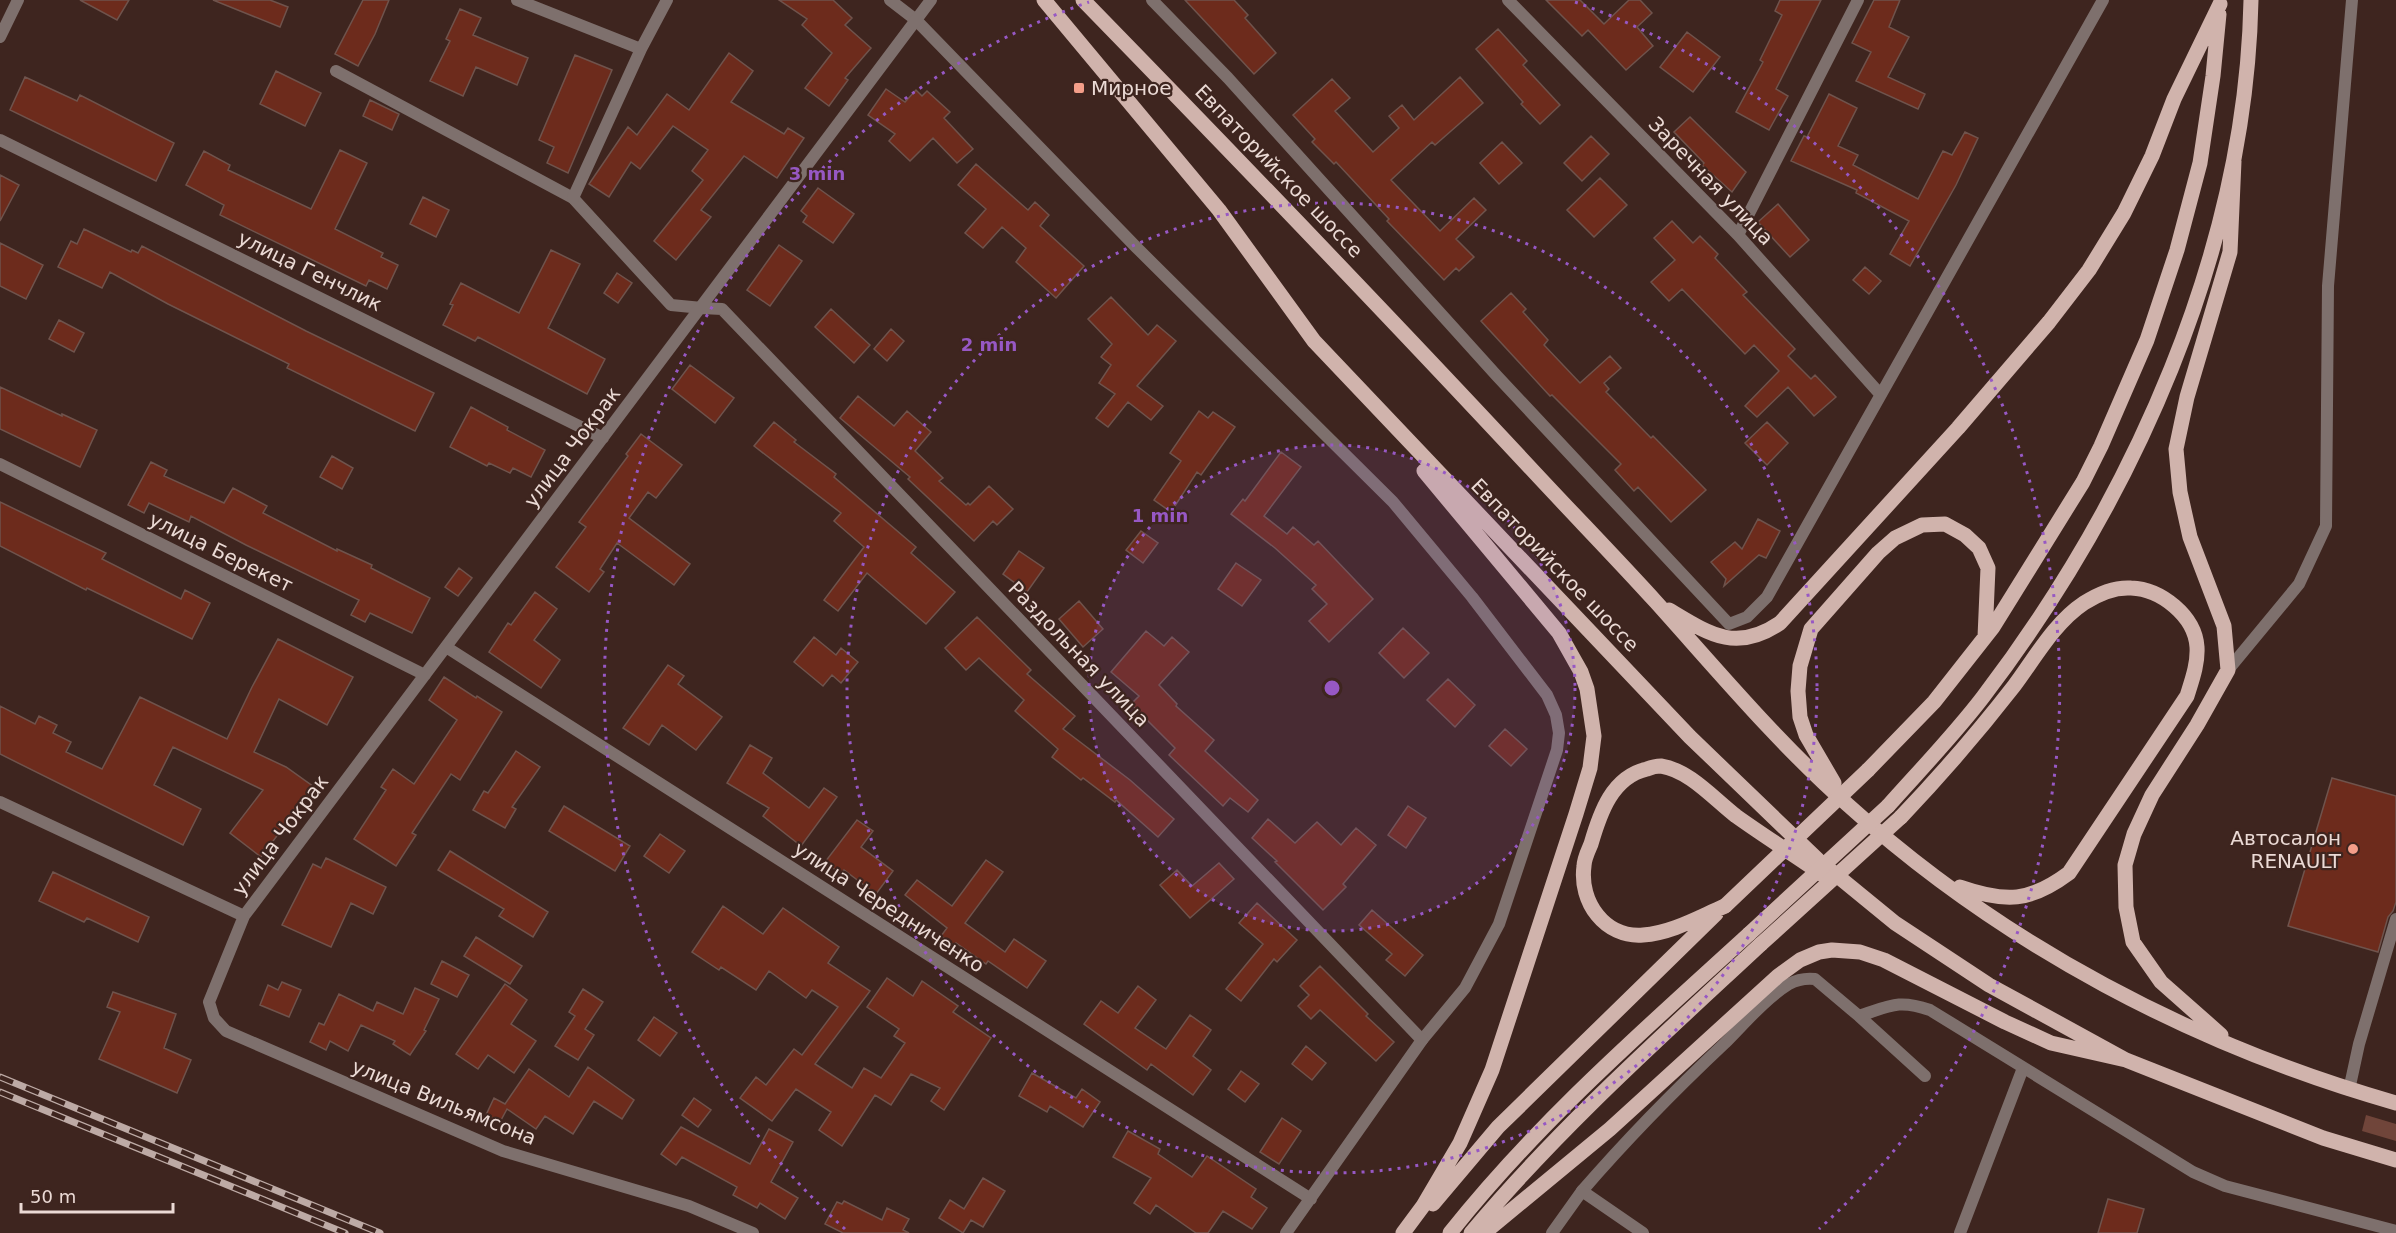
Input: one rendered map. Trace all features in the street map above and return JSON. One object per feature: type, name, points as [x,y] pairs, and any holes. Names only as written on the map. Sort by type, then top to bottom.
[{"type":"main road","name":"Евпаторийское шоссе","points":[[1044,0],[1219,210],[1314,341],[1690,737],[1818,860],[1895,923],[1989,985],[2126,1060]]},
{"type":"main road","name":"Евпаторийское шоссе","points":[[1083,0],[1357,282],[1657,603],[1740,696],[1846,804],[1941,881],[2036,946],[2083,973],[2171,1018],[2232,1045],[2312,1077],[2396,1103]]},
{"type":"main road","points":[[1450,1233],[1525,1147],[1587,1085],[1888,806],[1983,697],[2042,612],[2107,508],[2172,371],[2204,275],[2235,161],[2246,97],[2251,0]]},
{"type":"main road","points":[[1657,603],[1709,634],[1725,639],[1743,639],[1758,635],[1780,623],[1958,428],[2049,322],[2089,270],[2124,213],[2148,166],[2174,99],[2220,2]]},
{"type":"main road","points":[[1410,1233],[1498,1127],[1868,770],[1934,702],[1985,637],[2024,578],[2083,482],[2147,340],[2177,250],[2200,163],[2213,76],[2220,2]]},
{"type":"main road","points":[[2232,1045],[2161,982],[2133,942],[2126,907],[2125,866],[2134,834],[2152,795],[2197,725],[2228,670],[2224,626],[2190,537],[2180,492],[2176,449],[2187,396],[2230,252],[2235,161]]},
{"type":"main road","points":[[1314,341],[1559,633],[1581,672],[1587,689],[1593,725],[1590,768],[1541,926],[1492,1070],[1460,1143],[1423,1206],[1403,1233]]},
{"type":"main road","points":[[1846,804],[1806,735],[1800,717],[1798,691],[1800,666],[1811,629],[1840,594],[1895,538],[1922,525],[1945,524],[1965,535],[1979,548],[1988,568],[1985,637]]},
{"type":"main road","points":[[1471,1233],[1538,1159],[1623,1072],[1901,817],[1950,764],[2013,687],[2064,619],[2085,603],[2110,590],[2132,588],[2156,594],[2178,609],[2191,625],[2197,646],[2195,670],[2187,696],[2069,873],[2050,887],[2030,896],[2009,899],[1982,895],[1941,881]]},
{"type":"main road","points":[[1725,906],[1668,930],[1642,935],[1623,933],[1608,927],[1599,918],[1589,902],[1584,866],[1596,826],[1614,790],[1624,778],[1638,771],[1658,766],[1678,771],[1738,817],[1895,923]]},
{"type":"main road","points":[[1484,1233],[1626,1114],[1778,976],[1800,960],[1819,952],[1832,950],[1860,952],[1884,960],[2051,1043],[2126,1060],[2323,1138],[2396,1160]]},
{"type":"street","points":[[0,37],[18,0]]},
{"type":"street","points":[[517,0],[641,49]]},
{"type":"street","points":[[573,198],[641,49],[667,0]]},
{"type":"street","points":[[890,0],[916,20],[1136,247],[1393,502],[1472,597],[1547,695],[1556,715],[1559,733],[1557,750],[1499,924],[1464,988],[1422,1040],[1286,1233]]},
{"type":"street","name":"улица Чокрак","points":[[226,1031],[214,1018],[209,1002],[244,916],[931,0]]},
{"type":"street","points":[[1152,0],[1228,78],[1497,376],[1729,624],[1747,617],[1767,597],[2103,0]]},
{"type":"street","name":"Заречная улица","points":[[1508,0],[1738,235],[1880,394]]},
{"type":"street","points":[[1738,235],[1858,0]]},
{"type":"street","points":[[2228,670],[2299,584],[2326,525],[2328,286],[2352,0]]},
{"type":"street","name":"Раздольная улица","points":[[336,71],[573,198],[671,305],[722,309],[1422,1040]]},
{"type":"street","name":"улица Генчлик","points":[[0,140],[603,438]]},
{"type":"street","name":"улица Берекет","points":[[0,464],[425,675]]},
{"type":"street","name":"улица Чередниченко","points":[[446,647],[1311,1199]]},
{"type":"street","name":"улица Чокрак","points":[[0,802],[244,916]]},
{"type":"street","points":[[2349,1090],[2359,1044],[2396,919]]},
{"type":"street","points":[[1552,1233],[1582,1191],[1617,1151],[1775,994],[1789,985],[1807,978],[1815,980],[1859,1016],[1925,1076]]},
{"type":"street","points":[[1859,1016],[1894,1004],[1911,1004],[1929,1010],[2193,1172],[2225,1186],[2396,1231]]},
{"type":"street","name":"улица Вильямсона","points":[[226,1031],[503,1151],[688,1206],[753,1233]]},
{"type":"street","points":[[1960,1233],[2023,1068]]},
{"type":"street","points":[[1582,1191],[1643,1233]]},
{"type":"shaded area","points":[[2366,1115],[2396,1124],[2396,1141],[2362,1131]]},
{"type":"building","points":[[80,0],[129,0],[117,20]]},
{"type":"building","points":[[213,0],[270,0],[288,7],[280,27]]},
{"type":"building","points":[[363,0],[389,0],[358,66],[335,54]]},
{"type":"building","points":[[779,0],[833,0],[852,18],[845,25],[871,48],[845,78],[848,80],[829,106],[805,88],[832,53],[802,25],[807,19]]},
{"type":"building","points":[[1185,0],[1234,0],[1248,15],[1245,18],[1276,53],[1254,74]]},
{"type":"building","points":[[1546,0],[1580,0],[1604,24],[1629,0],[1640,0],[1652,13],[1637,27],[1653,46],[1626,70],[1588,30],[1582,36]]},
{"type":"building","points":[[1780,0],[1821,0],[1776,89],[1788,96],[1769,130],[1736,112],[1763,62],[1760,60],[1782,15],[1775,11]]},
{"type":"building","points":[[1874,0],[1900,0],[1889,27],[1909,37],[1888,77],[1925,94],[1918,109],[1856,81],[1871,52],[1852,43]]},
{"type":"building","points":[[460,9],[481,18],[473,35],[528,58],[517,85],[476,67],[463,96],[430,81],[450,41],[446,39]]},
{"type":"building","points":[[1498,29],[1527,61],[1523,65],[1560,105],[1540,124],[1476,49]]},
{"type":"building","points":[[1687,32],[1720,57],[1693,92],[1660,67]]},
{"type":"building","points":[[729,53],[753,71],[731,102],[784,134],[788,128],[804,138],[777,178],[744,156],[701,210],[711,217],[676,260],[654,241],[703,180],[692,171],[708,150],[673,126],[640,169],[631,162],[609,197],[589,184],[628,127],[637,135],[667,94],[689,110]]},
{"type":"building","points":[[575,55],[612,70],[568,173],[547,163],[554,147],[539,140]]},
{"type":"building","points":[[276,71],[321,93],[305,126],[260,104]]},
{"type":"building","points":[[25,77],[77,101],[80,95],[174,143],[156,181],[10,110]]},
{"type":"building","points":[[1460,77],[1483,103],[1435,145],[1432,142],[1391,180],[1440,231],[1474,198],[1486,210],[1456,239],[1474,257],[1459,271],[1456,268],[1444,280],[1387,221],[1389,219],[1336,162],[1334,164],[1312,142],[1315,139],[1293,115],[1332,79],[1350,98],[1335,111],[1373,152],[1399,128],[1389,116],[1402,105],[1414,120]]},
{"type":"building","points":[[886,89],[905,102],[916,90],[922,96],[927,91],[950,112],[944,118],[973,149],[957,163],[933,138],[910,161],[889,141],[895,134],[868,115]]},
{"type":"building","points":[[1829,94],[1857,108],[1838,146],[1858,155],[1853,165],[1918,199],[1943,151],[1952,155],[1965,132],[1978,138],[1956,185],[1910,266],[1890,254],[1909,221],[1856,193],[1857,190],[1791,161],[1804,136],[1807,137]]},
{"type":"building","points":[[370,100],[399,114],[392,130],[363,116]]},
{"type":"building","points":[[1690,117],[1746,172],[1732,192],[1702,165],[1704,163],[1674,132]]},
{"type":"building","points":[[1591,136],[1609,154],[1582,181],[1564,163]]},
{"type":"building","points":[[1502,142],[1522,163],[1499,184],[1480,163]]},
{"type":"building","points":[[340,150],[367,163],[335,229],[383,253],[381,257],[398,265],[387,289],[369,280],[366,286],[220,215],[224,205],[186,185],[204,151],[230,165],[228,170],[311,209]]},
{"type":"building","points":[[976,164],[1028,210],[1035,202],[1049,215],[1040,226],[1084,266],[1056,298],[1016,262],[1026,248],[1002,227],[983,248],[965,233],[986,209],[958,185]]},
{"type":"building","points":[[0,175],[19,185],[0,221]]},
{"type":"building","points":[[1600,178],[1627,205],[1594,237],[1567,210]]},
{"type":"building","points":[[818,188],[854,214],[833,243],[803,222],[807,216],[801,211]]},
{"type":"building","points":[[423,197],[449,210],[436,237],[410,224]]},
{"type":"building","points":[[1778,204],[1809,240],[1790,257],[1758,222]]},
{"type":"building","points":[[1672,221],[1693,243],[1700,236],[1718,254],[1715,258],[1747,292],[1743,295],[1795,349],[1788,356],[1811,379],[1815,375],[1836,397],[1814,416],[1788,387],[1757,417],[1745,406],[1779,371],[1754,345],[1745,354],[1682,289],[1669,301],[1651,282],[1675,260],[1654,238]]},
{"type":"building","points":[[84,229],[131,252],[132,250],[138,253],[142,246],[306,331],[434,393],[415,431],[287,368],[289,364],[168,304],[110,272],[102,288],[58,267],[71,241],[77,244]]},
{"type":"building","points":[[0,243],[43,265],[26,299],[0,286]]},
{"type":"building","points":[[779,245],[802,261],[770,306],[747,290]]},
{"type":"building","points":[[551,250],[580,264],[548,328],[605,359],[587,394],[478,337],[475,341],[443,325],[453,305],[450,304],[461,283],[519,313]]},
{"type":"building","points":[[1865,267],[1881,281],[1869,294],[1853,280]]},
{"type":"building","points":[[617,273],[632,283],[618,303],[604,293]]},
{"type":"building","points":[[1511,293],[1526,309],[1523,312],[1548,340],[1544,345],[1580,383],[1610,356],[1621,368],[1604,383],[1609,389],[1606,392],[1706,490],[1671,522],[1638,487],[1634,491],[1615,470],[1621,464],[1552,395],[1550,396],[1481,321]]},
{"type":"building","points":[[1111,297],[1148,335],[1157,325],[1176,341],[1137,386],[1163,406],[1151,420],[1128,402],[1108,427],[1096,418],[1115,394],[1099,383],[1111,365],[1101,357],[1112,344],[1088,319]]},
{"type":"building","points":[[831,309],[870,345],[854,363],[815,327]]},
{"type":"building","points":[[59,320],[84,333],[74,352],[49,339]]},
{"type":"building","points":[[891,329],[904,341],[887,361],[874,349]]},
{"type":"building","points":[[690,365],[734,398],[715,423],[672,389]]},
{"type":"building","points":[[0,387],[97,430],[80,467],[0,429]]},
{"type":"building","points":[[858,396],[894,426],[907,411],[931,432],[915,451],[943,478],[939,481],[966,505],[968,503],[970,505],[989,486],[1013,509],[997,525],[993,521],[974,541],[908,479],[910,477],[840,418]]},
{"type":"building","points":[[471,407],[545,450],[531,477],[513,468],[510,473],[489,463],[487,466],[450,447]]},
{"type":"building","points":[[1199,411],[1208,418],[1213,412],[1235,427],[1201,475],[1197,472],[1171,512],[1154,500],[1181,461],[1170,453]]},
{"type":"building","points":[[774,422],[796,440],[794,442],[836,474],[834,477],[916,547],[911,553],[955,592],[926,624],[867,573],[838,611],[824,600],[864,547],[834,521],[841,513],[754,446]]},
{"type":"building","points":[[1767,422],[1788,443],[1767,465],[1745,443]]},
{"type":"building","points":[[641,434],[682,465],[656,498],[648,492],[629,518],[690,564],[674,585],[617,543],[600,569],[604,572],[589,592],[556,567],[586,527],[579,522],[628,456],[626,454]]},
{"type":"building","points":[[1281,452],[1301,467],[1264,516],[1287,534],[1293,527],[1314,545],[1318,541],[1373,599],[1329,642],[1309,621],[1327,604],[1312,589],[1316,585],[1275,548],[1231,514],[1243,499],[1245,501]]},
{"type":"building","points":[[332,456],[353,468],[342,489],[320,477]]},
{"type":"building","points":[[151,462],[167,470],[164,476],[224,503],[233,488],[267,506],[263,513],[337,551],[337,549],[372,565],[371,568],[430,598],[412,633],[370,613],[365,622],[351,615],[359,600],[191,516],[189,522],[149,503],[144,513],[128,505]]},
{"type":"building","points":[[0,502],[106,553],[102,559],[181,599],[185,590],[210,603],[192,639],[87,588],[86,590],[0,546]]},
{"type":"building","points":[[1758,519],[1780,531],[1766,558],[1759,555],[1724,586],[1726,579],[1711,562],[1735,542],[1742,549]]},
{"type":"building","points":[[1141,531],[1158,543],[1143,563],[1126,550]]},
{"type":"building","points":[[1019,551],[1044,568],[1027,592],[1003,574]]},
{"type":"building","points":[[1236,563],[1261,580],[1242,606],[1218,589]]},
{"type":"building","points":[[459,568],[472,578],[458,596],[445,587]]},
{"type":"building","points":[[535,592],[557,609],[534,640],[560,660],[541,688],[489,652],[508,623],[511,625]]},
{"type":"building","points":[[1079,601],[1103,629],[1083,647],[1059,619]]},
{"type":"building","points":[[977,617],[1031,670],[1027,674],[1075,716],[1063,729],[1130,780],[1174,819],[1158,837],[1116,800],[1115,802],[1083,778],[1081,780],[1052,757],[1058,749],[1015,711],[1024,700],[979,658],[966,670],[945,648]]},
{"type":"building","points":[[1403,628],[1429,653],[1404,678],[1379,653]]},
{"type":"building","points":[[1146,631],[1164,646],[1172,637],[1189,652],[1159,685],[1177,704],[1176,706],[1214,740],[1205,751],[1258,800],[1248,812],[1230,798],[1223,806],[1169,755],[1175,748],[1131,704],[1139,696],[1111,672]]},
{"type":"building","points":[[814,637],[836,655],[841,648],[858,662],[841,683],[832,675],[823,686],[794,662]]},
{"type":"building","points":[[278,639],[353,677],[327,725],[279,699],[254,752],[286,767],[314,787],[261,857],[230,833],[263,790],[173,747],[154,785],[201,809],[183,845],[0,754],[0,706],[35,724],[39,716],[57,725],[53,733],[71,742],[66,752],[102,769],[140,697],[227,739]]},
{"type":"building","points":[[668,665],[684,676],[678,684],[722,717],[696,750],[662,725],[649,745],[623,728]]},
{"type":"building","points":[[444,677],[502,712],[460,780],[451,774],[412,833],[416,835],[396,866],[354,839],[386,790],[381,787],[393,769],[414,784],[457,720],[429,700]]},
{"type":"building","points":[[1448,679],[1475,705],[1455,727],[1427,700]]},
{"type":"building","points":[[1505,729],[1527,749],[1511,766],[1489,746]]},
{"type":"building","points":[[750,745],[772,758],[763,773],[809,808],[824,788],[837,797],[801,846],[763,816],[769,808],[727,783]]},
{"type":"building","points":[[516,751],[540,767],[512,807],[516,809],[505,828],[473,810],[484,791],[488,793]]},
{"type":"building","name":"Aвтосалон RENAULT","points":[[2332,778],[2396,796],[2396,902],[2388,917],[2378,952],[2288,926]]},
{"type":"building","points":[[564,806],[630,846],[615,871],[549,831]]},
{"type":"building","points":[[1408,806],[1426,818],[1406,848],[1388,835]]},
{"type":"building","points":[[1268,819],[1295,843],[1317,822],[1341,845],[1356,828],[1376,845],[1343,884],[1346,887],[1323,910],[1252,838]]},
{"type":"building","points":[[857,820],[873,831],[861,847],[893,871],[876,894],[844,870],[841,874],[825,862]]},
{"type":"building","points":[[660,834],[685,851],[669,873],[644,856]]},
{"type":"building","points":[[450,851],[548,912],[533,937],[499,916],[504,909],[438,870]]},
{"type":"building","points":[[326,858],[386,887],[373,914],[351,903],[331,947],[282,925],[313,864],[321,868]]},
{"type":"building","points":[[986,860],[1003,872],[965,923],[1005,952],[1014,939],[1046,961],[1027,988],[988,961],[986,964],[956,943],[954,945],[941,936],[947,928],[905,895],[917,880],[952,906]]},
{"type":"building","points":[[1219,863],[1234,879],[1190,918],[1160,885],[1177,870],[1192,886]]},
{"type":"building","points":[[53,872],[149,917],[138,942],[87,918],[84,922],[39,901]]},
{"type":"building","points":[[1257,903],[1297,940],[1277,962],[1274,959],[1241,1001],[1226,989],[1263,944],[1239,923]]},
{"type":"building","points":[[723,906],[763,934],[783,908],[839,947],[828,963],[870,991],[815,1064],[852,1088],[864,1068],[881,1078],[905,1043],[894,1036],[899,1029],[867,1007],[887,978],[913,996],[922,981],[958,1006],[953,1012],[991,1038],[944,1110],[931,1101],[940,1088],[911,1074],[891,1105],[875,1095],[842,1146],[819,1130],[831,1112],[796,1089],[772,1121],[740,1098],[756,1077],[766,1085],[794,1049],[802,1055],[838,1007],[812,990],[806,998],[769,971],[756,990],[721,967],[719,970],[692,952]]},
{"type":"building","points":[[1372,910],[1423,955],[1405,976],[1386,960],[1392,954],[1359,925]]},
{"type":"building","points":[[476,937],[522,966],[510,984],[464,956]]},
{"type":"building","points":[[442,961],[469,975],[457,997],[431,984]]},
{"type":"building","points":[[1320,966],[1368,1014],[1366,1016],[1394,1042],[1376,1061],[1320,1010],[1311,1019],[1298,1006],[1309,995],[1300,986]]},
{"type":"building","points":[[282,982],[301,990],[289,1017],[260,1005],[268,985],[278,990]]},
{"type":"building","points":[[505,984],[527,1000],[511,1024],[536,1041],[514,1073],[488,1055],[478,1069],[456,1054]]},
{"type":"building","points":[[1138,986],[1156,1000],[1135,1028],[1166,1049],[1190,1015],[1211,1030],[1193,1056],[1211,1070],[1193,1095],[1151,1064],[1147,1070],[1084,1024],[1101,1001],[1118,1013]]},
{"type":"building","points":[[415,988],[439,999],[424,1030],[426,1031],[410,1055],[393,1044],[395,1041],[361,1025],[348,1051],[330,1041],[326,1050],[310,1042],[319,1023],[324,1025],[339,994],[373,1011],[377,1002],[403,1014]]},
{"type":"building","points":[[583,989],[603,1002],[585,1029],[594,1035],[578,1060],[555,1046],[575,1016],[569,1012]]},
{"type":"building","points":[[113,992],[176,1014],[164,1048],[191,1060],[177,1093],[99,1059],[120,1012],[107,1007]]},
{"type":"building","points":[[654,1017],[677,1033],[660,1056],[638,1040]]},
{"type":"building","points":[[1306,1046],[1326,1063],[1312,1080],[1292,1064]]},
{"type":"building","points":[[588,1067],[634,1100],[622,1119],[594,1101],[573,1134],[545,1116],[536,1129],[507,1109],[500,1122],[486,1115],[494,1098],[505,1104],[529,1069],[569,1097]]},
{"type":"building","points":[[1241,1071],[1259,1084],[1245,1102],[1228,1089]]},
{"type":"building","points":[[1032,1073],[1076,1098],[1082,1089],[1100,1102],[1083,1127],[1050,1106],[1047,1112],[1019,1096]]},
{"type":"building","points":[[694,1098],[711,1110],[698,1127],[682,1115]]},
{"type":"building","points":[[1282,1118],[1301,1131],[1279,1164],[1260,1152]]},
{"type":"building","points":[[681,1127],[750,1164],[769,1129],[793,1142],[771,1182],[798,1198],[785,1219],[760,1203],[757,1208],[733,1195],[737,1187],[682,1157],[676,1165],[661,1154]]},
{"type":"building","points":[[1128,1131],[1160,1149],[1158,1154],[1192,1177],[1207,1156],[1256,1189],[1251,1197],[1267,1208],[1252,1229],[1223,1211],[1208,1233],[1196,1233],[1156,1205],[1150,1214],[1134,1203],[1151,1178],[1113,1157]]},
{"type":"building","points":[[983,1178],[1005,1191],[983,1227],[971,1220],[963,1233],[939,1218],[950,1200],[964,1209]]},
{"type":"building","points":[[2108,1199],[2144,1209],[2137,1233],[2098,1233]]},
{"type":"building","points":[[844,1201],[882,1220],[887,1208],[909,1219],[903,1230],[909,1233],[843,1233],[825,1224],[837,1202],[842,1204]]},
{"type":"railway","points":[[0,1077],[380,1233]]},
{"type":"railway","points":[[0,1092],[345,1233]]},
{"type":"place","name":"Мирное","points":[[1079,88]]},
{"type":"place","name":"Aвтосалон RENAULT","points":[[2353,849]]}]
